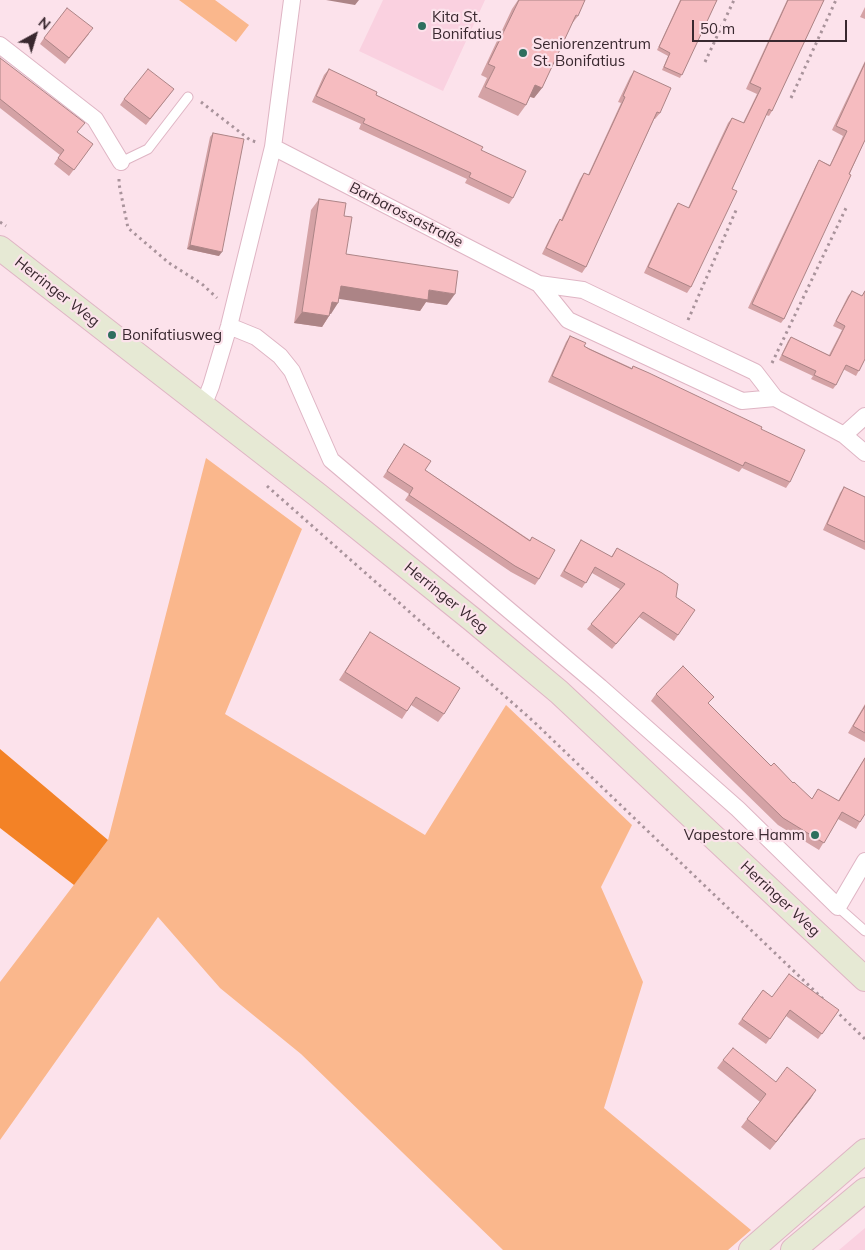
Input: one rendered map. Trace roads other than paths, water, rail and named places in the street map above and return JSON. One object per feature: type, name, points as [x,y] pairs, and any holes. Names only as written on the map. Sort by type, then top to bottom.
[{"type":"main road","name":"Herringer Weg","points":[[0,248],[326,502],[473,620],[558,692],[865,979]]},
{"type":"main road","points":[[752,1250],[865,1151]]},
{"type":"main road","points":[[793,1250],[865,1190]]},
{"type":"street","points":[[200,405],[207,396],[211,386],[231,318],[273,147],[292,0]]},
{"type":"street","points":[[0,45],[95,119],[122,162]]},
{"type":"street","name":"Barbarossastraße","points":[[273,147],[540,284],[582,290],[754,372],[775,398],[844,435],[865,453]]},
{"type":"street","name":"Barbarossastraße","points":[[540,284],[568,320],[742,401],[775,398]]},
{"type":"street","name":"Herringer Weg","points":[[231,318],[280,356],[292,371],[331,460],[614,700],[738,809],[838,907]]},
{"type":"street","points":[[844,435],[865,416]]},
{"type":"street","points":[[838,907],[865,860]]},
{"type":"lane","points":[[122,162],[148,149],[188,97]]},
{"type":"lane","name":"Herringer Weg","points":[[838,907],[865,931]]},
{"type":"place","name":"Kita St. Bonifatius","points":[[422,26]]},
{"type":"place","name":"Seniorenzentrum St. Bonifatius","points":[[523,53]]},
{"type":"place","name":"Bonifatiusweg","points":[[112,335]]},
{"type":"place","name":"Vapestore Hamm","points":[[815,835]]}]
